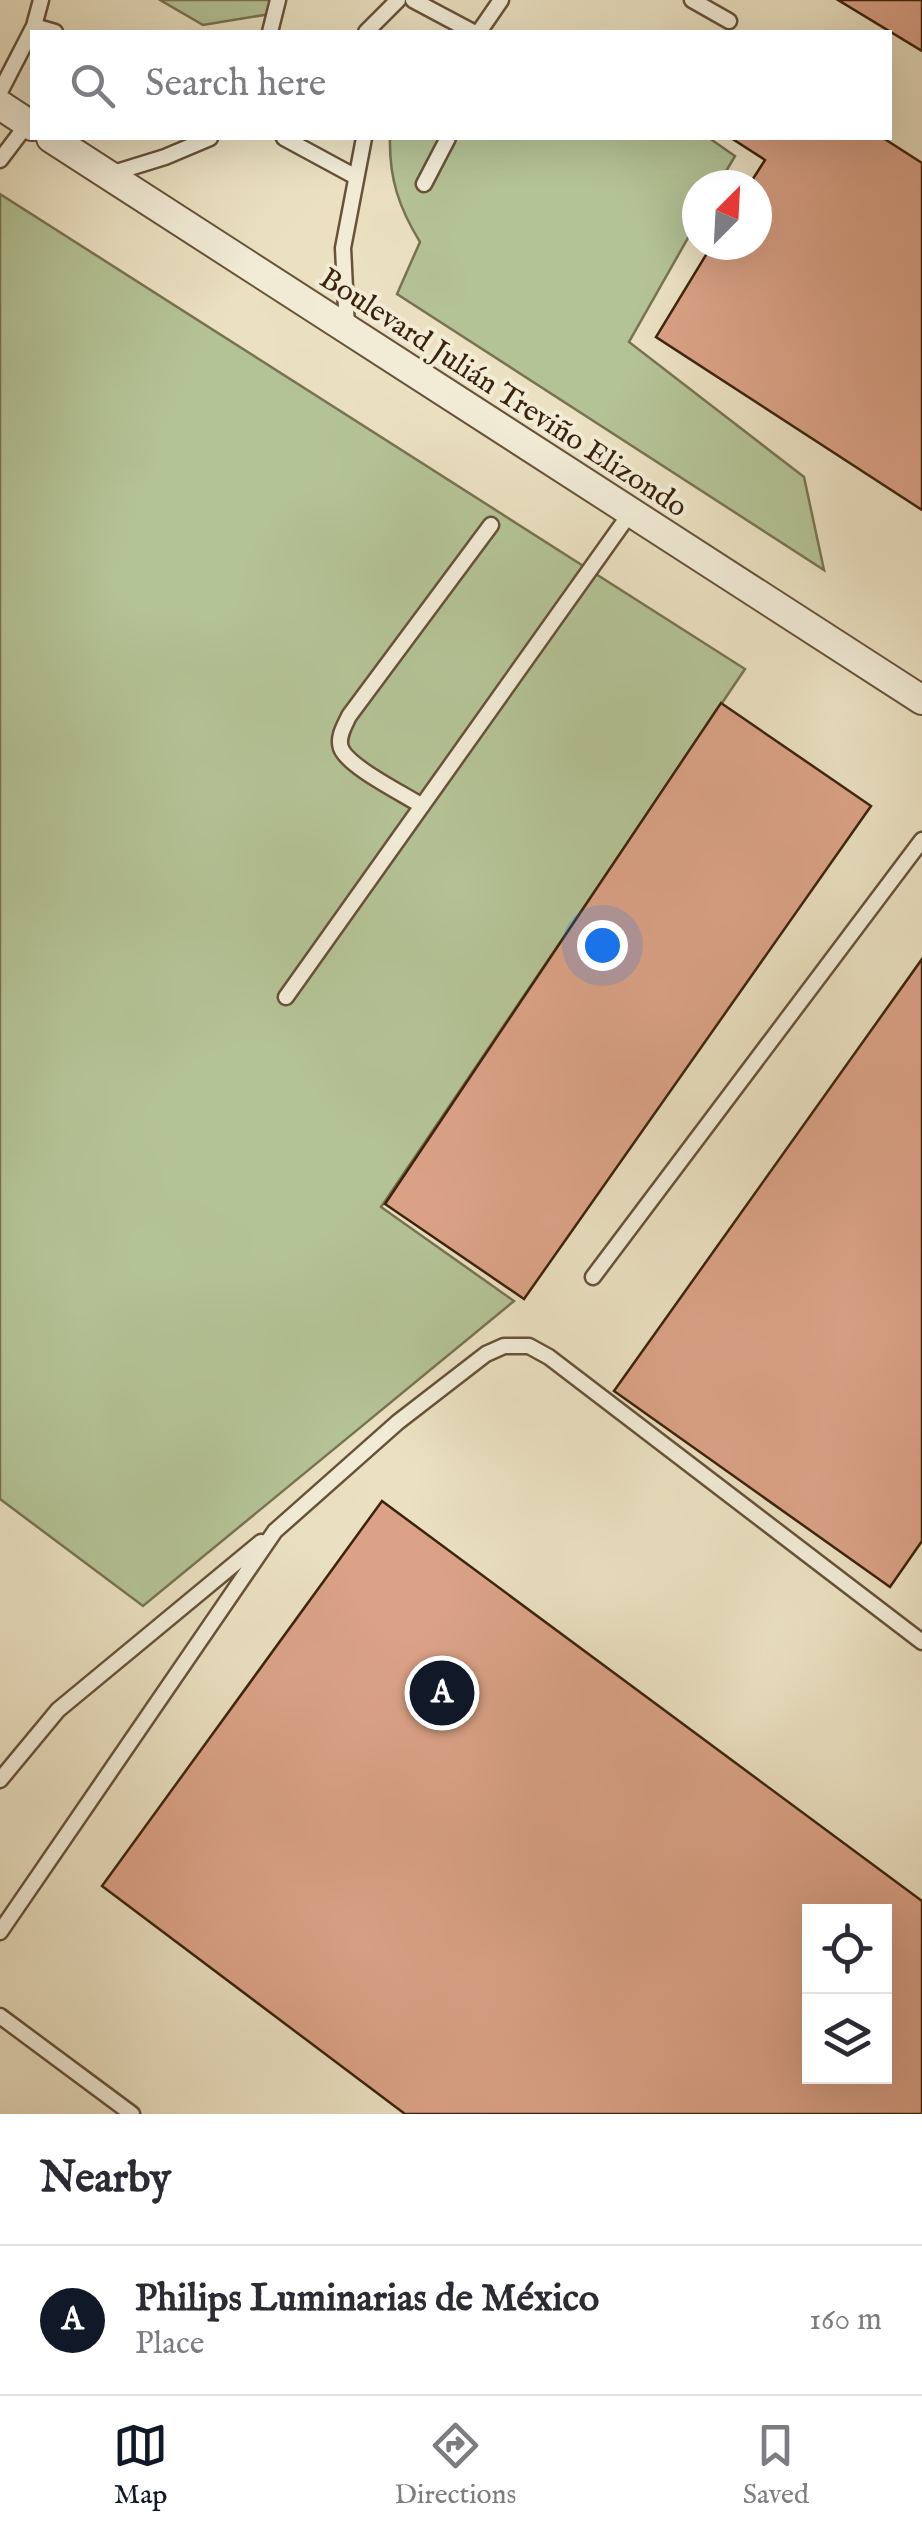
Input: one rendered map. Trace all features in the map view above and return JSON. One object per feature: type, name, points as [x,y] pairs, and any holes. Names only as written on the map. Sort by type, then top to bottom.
[{"type":"street","name":"Boulevard Julián Treviño Elizondo","points":[[0,104],[30,124]]},
{"type":"street","name":"Boulevard Julián Treviño Elizondo","points":[[55,140],[922,700]]},
{"type":"lane","points":[[32,30],[41,0]]},
{"type":"lane","points":[[270,30],[278,0]]},
{"type":"lane","points":[[372,30],[398,0]]},
{"type":"lane","points":[[413,0],[472,30]]},
{"type":"lane","points":[[478,30],[501,0]]},
{"type":"lane","points":[[692,0],[730,21]]},
{"type":"lane","points":[[34,26],[49,30]]},
{"type":"lane","points":[[0,92],[30,34]]},
{"type":"lane","points":[[0,160],[30,135]]},
{"type":"lane","points":[[110,174],[205,140]]},
{"type":"lane","points":[[288,140],[356,177]]},
{"type":"lane","points":[[346,328],[344,248],[364,140]]},
{"type":"lane","points":[[424,184],[447,140]]},
{"type":"lane","points":[[286,998],[631,512]]},
{"type":"lane","points":[[422,806],[353,763],[341,748],[341,734],[349,716],[491,525]]},
{"type":"lane","points":[[593,1277],[922,840]]},
{"type":"lane","points":[[0,1780],[58,1710],[275,1531],[398,1422],[486,1354],[504,1346],[529,1346],[549,1356],[922,1642]]},
{"type":"lane","points":[[0,1932],[275,1531]]},
{"type":"lane","points":[[0,2016],[132,2114]]},
{"type":"green space","points":[[160,0],[280,0],[270,14],[203,25]]},
{"type":"green space","points":[[390,140],[712,140],[735,156],[727,170],[682,170],[682,248],[629,342],[804,477],[824,570],[397,294],[420,242],[397,192]]},
{"type":"green space","points":[[0,194],[745,669],[381,1207],[514,1301],[143,1606],[0,1499]]},
{"type":"building","points":[[838,0],[922,0],[922,51]]},
{"type":"building","points":[[734,140],[886,140],[922,163],[922,510],[656,337],[703,260],[772,260],[772,170],[759,170],[765,160]]},
{"type":"building","points":[[721,703],[871,806],[524,1299],[385,1204]]},
{"type":"building","points":[[922,959],[922,1541],[890,1587],[614,1391]]},
{"type":"building","points":[[382,1501],[922,1901],[922,2114],[405,2114],[102,1886]]},
{"type":"place","name":"Philips Luminarias de México","points":[[442,1693]]}]
